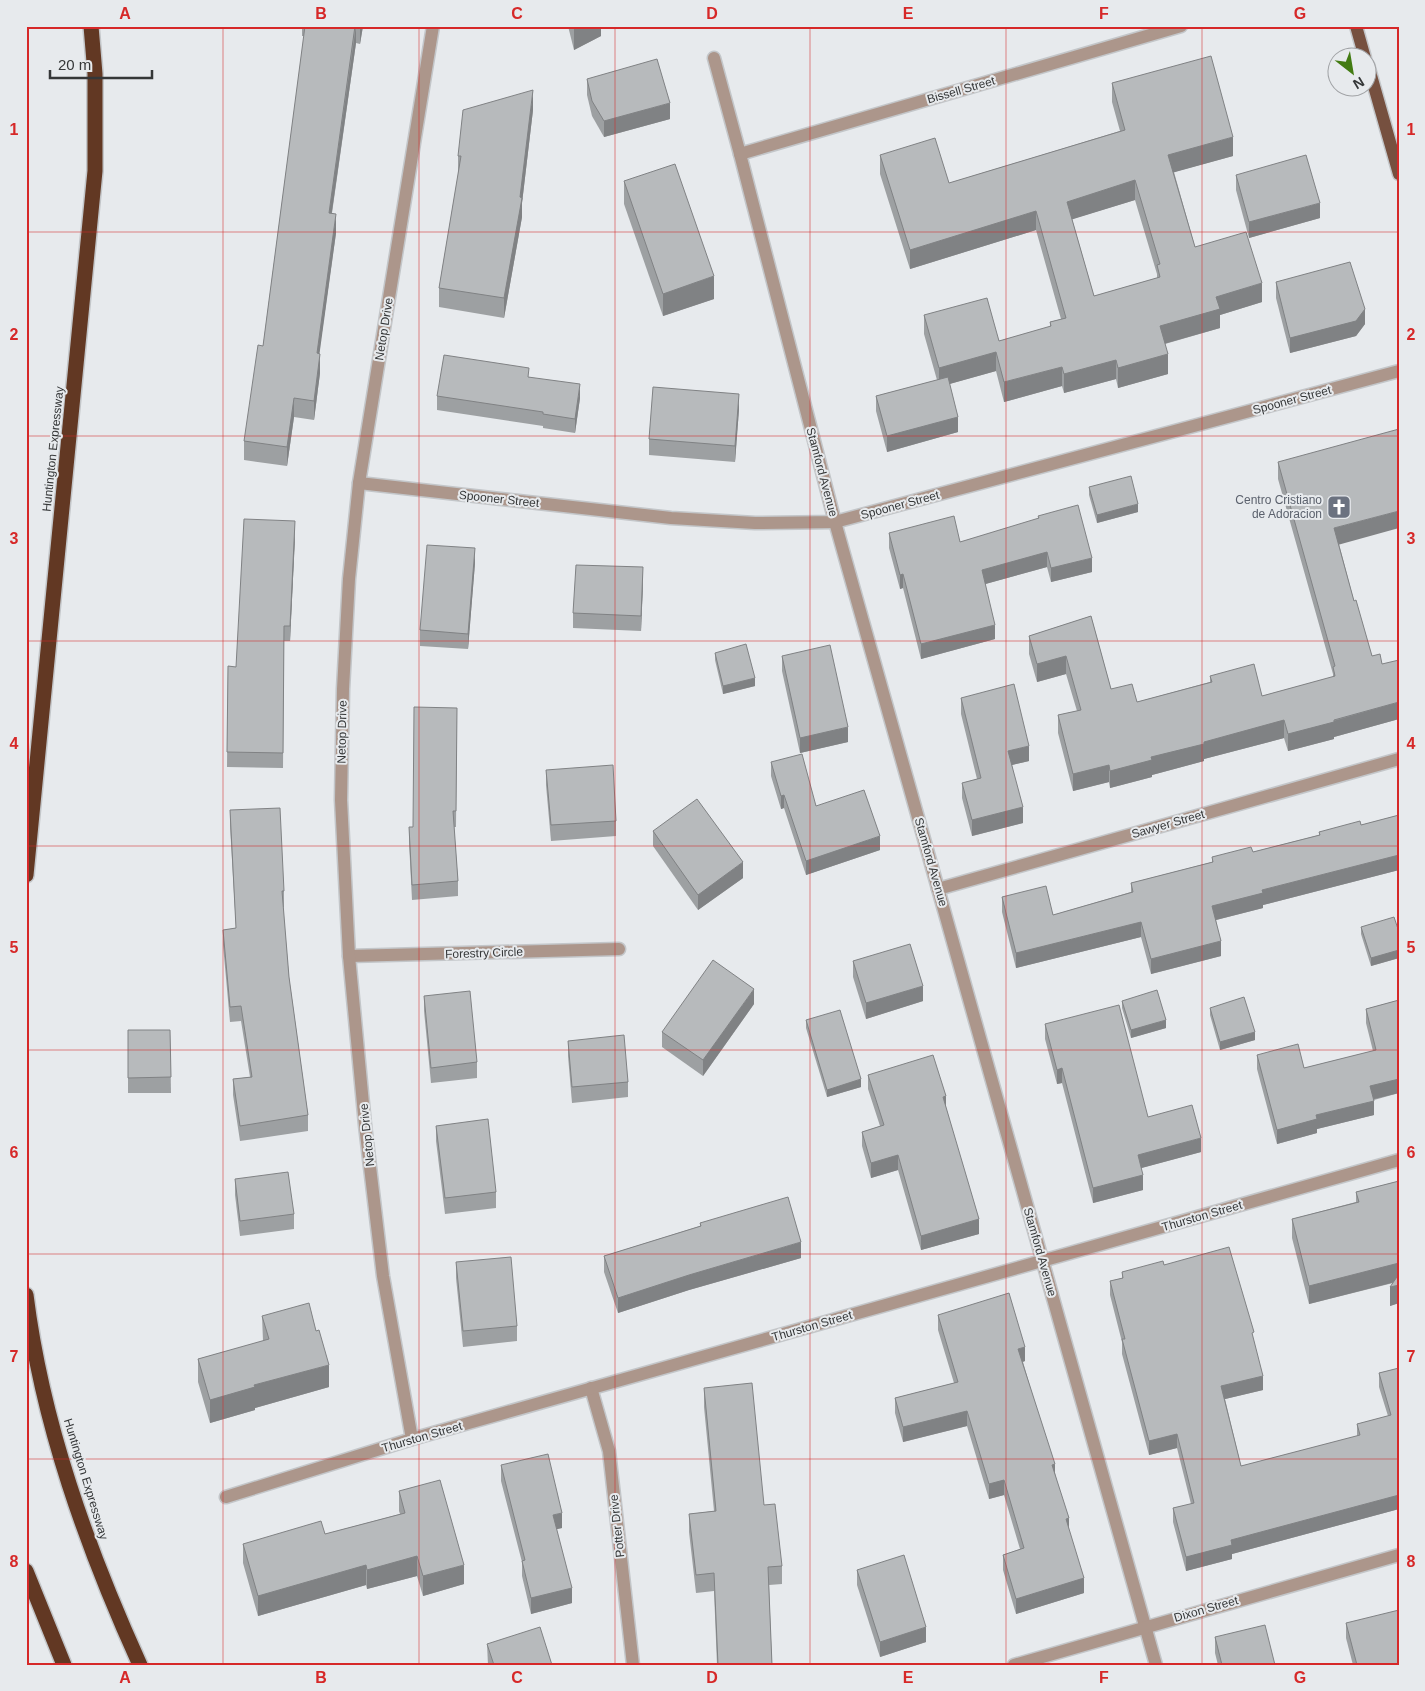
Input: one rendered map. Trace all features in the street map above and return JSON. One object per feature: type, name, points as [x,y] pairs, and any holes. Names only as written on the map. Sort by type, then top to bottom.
[{"type":"highway","name":"Huntington Expressway","points":[[26,875],[95,171],[95,74],[91,26]]},
{"type":"highway","name":"Huntington Expressway","points":[[26,1295],[41,1378],[56,1440],[74,1499],[111,1598],[140,1665]]},
{"type":"highway","points":[[26,1570],[64,1665]]},
{"type":"main road","points":[[1356,26],[1362,48]]},
{"type":"main road","points":[[1377,98],[1399,174]]},
{"type":"street","name":"Netop Drive","points":[[412,1439],[383,1276],[365,1125],[349,956],[341,800],[344,662],[349,580],[359,483],[433,26]]},
{"type":"street","name":"Bissell Street","points":[[740,154],[1181,26]]},
{"type":"street","name":"Stamford Avenue","points":[[714,58],[835,522],[1156,1665]]},
{"type":"street","name":"Spooner Street","points":[[359,483],[670,518],[755,523],[835,522],[1399,371]]},
{"type":"street","name":"Sawyer Street","points":[[938,889],[1399,759]]},
{"type":"street","name":"Forestry Circle","points":[[349,956],[619,949]]},
{"type":"street","name":"Thurston Street","points":[[226,1498],[412,1439],[1399,1160]]},
{"type":"street","name":"Potter Drive","points":[[592,1388],[609,1451],[633,1665]]},
{"type":"street","name":"Dixon Street","points":[[1014,1665],[1399,1555]]},
{"type":"building","points":[[305,26],[355,26],[329,213],[336,214],[317,353],[320,354],[314,401],[294,398],[287,447],[244,441],[258,345],[263,346]]},
{"type":"building","points":[[1211,56],[1233,137],[1168,155],[1195,247],[1246,232],[1262,283],[1216,297],[1220,309],[1160,326],[1168,354],[1118,368],[1116,360],[1064,374],[1062,367],[1004,382],[996,352],[939,368],[924,315],[987,298],[999,341],[1051,326],[1050,322],[1066,318],[1036,211],[910,250],[880,155],[935,138],[949,183],[1125,130],[1112,83]],"holes":[[[1135,180],[1160,264],[1157,265],[1160,277],[1094,296],[1067,202]]]},
{"type":"building","points":[[657,59],[670,103],[604,121],[592,101],[587,79]]},
{"type":"building","points":[[533,90],[520,197],[522,198],[504,298],[439,288],[461,156],[458,156],[463,110]]},
{"type":"building","points":[[1306,155],[1320,203],[1249,222],[1236,175]]},
{"type":"building","points":[[675,164],[714,276],[663,294],[624,181]]},
{"type":"building","points":[[1350,262],[1365,309],[1356,321],[1290,338],[1276,282]]},
{"type":"building","points":[[444,355],[529,368],[528,377],[580,384],[575,419],[543,414],[543,412],[437,396]]},
{"type":"building","points":[[948,377],[958,417],[887,436],[876,396]]},
{"type":"building","points":[[653,387],[739,394],[735,446],[649,439]]},
{"type":"building","points":[[1399,429],[1399,511],[1334,528],[1354,601],[1356,600],[1372,656],[1380,654],[1382,664],[1399,660],[1399,702],[1288,734],[1284,720],[1204,742],[1204,744],[1151,757],[1152,760],[1110,771],[1109,765],[1073,774],[1058,715],[1081,710],[1066,656],[1037,664],[1029,636],[1091,616],[1111,689],[1132,684],[1137,702],[1212,682],[1210,676],[1254,664],[1262,696],[1335,676],[1333,667],[1335,666],[1278,462]]},
{"type":"building","points":[[1131,476],[1138,504],[1097,515],[1089,487]]},
{"type":"building","points":[[1078,505],[1092,558],[1051,568],[1047,552],[982,570],[995,625],[921,644],[903,574],[900,575],[889,533],[954,516],[960,542]]},
{"type":"building","points":[[244,519],[295,521],[290,626],[284,626],[283,753],[227,752],[228,666],[236,667]]},
{"type":"building","points":[[427,545],[475,548],[468,634],[420,630]]},
{"type":"building","points":[[576,565],[643,567],[641,616],[573,613]]},
{"type":"building","points":[[746,644],[755,678],[723,686],[715,653]]},
{"type":"building","points":[[830,645],[848,727],[800,738],[782,656]]},
{"type":"building","points":[[1014,684],[1029,746],[1008,751],[1023,807],[972,820],[962,783],[981,778],[961,698]]},
{"type":"building","points":[[414,707],[457,708],[456,811],[453,811],[458,881],[412,885],[409,827],[413,827]]},
{"type":"building","points":[[802,754],[816,806],[864,790],[880,836],[806,861],[784,795],[781,796],[771,762]]},
{"type":"building","points":[[613,765],[616,821],[551,825],[546,770]]},
{"type":"building","points":[[697,799],[743,862],[698,895],[653,831]]},
{"type":"building","points":[[280,808],[284,891],[282,891],[289,977],[308,1115],[240,1126],[233,1079],[252,1077],[241,1006],[230,1007],[223,930],[236,928],[230,810]]},
{"type":"building","points":[[1399,815],[1399,855],[1262,890],[1263,893],[1212,906],[1221,941],[1151,959],[1141,922],[1016,953],[1002,897],[1046,886],[1053,915],[1133,892],[1131,883],[1213,862],[1212,857],[1251,847],[1253,852],[1320,835],[1319,832],[1360,821],[1361,825]]},
{"type":"building","points":[[1394,917],[1399,932],[1399,950],[1371,958],[1361,927]]},
{"type":"building","points":[[910,944],[923,986],[866,1003],[853,961]]},
{"type":"building","points":[[713,960],[754,989],[703,1060],[662,1032]]},
{"type":"building","points":[[1157,990],[1166,1020],[1131,1030],[1122,1001]]},
{"type":"building","points":[[470,991],[477,1062],[431,1068],[424,996]]},
{"type":"building","points":[[1244,997],[1255,1032],[1220,1042],[1210,1008]]},
{"type":"building","points":[[1399,1000],[1399,1079],[1370,1086],[1374,1101],[1316,1115],[1317,1119],[1277,1130],[1257,1055],[1298,1044],[1304,1068],[1376,1050],[1366,1009]]},
{"type":"building","points":[[1119,1005],[1148,1117],[1192,1105],[1201,1138],[1138,1155],[1143,1175],[1093,1188],[1062,1068],[1057,1070],[1045,1024]]},
{"type":"building","points":[[840,1010],[861,1079],[827,1090],[806,1020]]},
{"type":"building","points":[[128,1030],[170,1030],[171,1077],[128,1078]]},
{"type":"building","points":[[624,1035],[628,1082],[572,1087],[568,1041]]},
{"type":"building","points":[[933,1055],[946,1096],[943,1097],[979,1219],[921,1236],[898,1155],[871,1163],[862,1132],[884,1125],[868,1075]]},
{"type":"building","points":[[488,1119],[496,1192],[445,1198],[436,1126]]},
{"type":"building","points":[[288,1172],[294,1214],[240,1221],[235,1179]]},
{"type":"building","points":[[1399,1181],[1399,1263],[1309,1286],[1292,1219],[1359,1202],[1356,1192]]},
{"type":"building","points":[[788,1197],[801,1242],[618,1298],[604,1256],[701,1226],[700,1223]]},
{"type":"building","points":[[1229,1247],[1254,1332],[1252,1333],[1263,1376],[1221,1386],[1241,1466],[1360,1435],[1357,1424],[1391,1415],[1379,1373],[1399,1368],[1399,1495],[1231,1540],[1232,1545],[1186,1557],[1173,1508],[1194,1503],[1177,1434],[1149,1441],[1122,1339],[1125,1339],[1110,1281],[1123,1278],[1122,1272],[1163,1261],[1164,1265]]},
{"type":"building","points":[[511,1257],[517,1326],[463,1331],[456,1262]]},
{"type":"building","points":[[1399,1274],[1399,1285],[1390,1287]]},
{"type":"building","points":[[1009,1293],[1025,1347],[1018,1349],[1055,1464],[1052,1465],[1069,1518],[1066,1519],[1084,1578],[1016,1599],[1003,1555],[1024,1548],[1004,1480],[989,1484],[967,1411],[903,1427],[895,1398],[958,1382],[938,1315]]},
{"type":"building","points":[[309,1303],[316,1331],[319,1330],[329,1365],[254,1385],[255,1387],[210,1400],[198,1359],[269,1339],[262,1316]]},
{"type":"building","points":[[752,1383],[764,1505],[775,1504],[782,1566],[768,1567],[772,1665],[718,1665],[714,1573],[696,1575],[689,1514],[716,1511],[704,1388]]},
{"type":"building","points":[[548,1454],[562,1513],[553,1515],[572,1588],[531,1598],[522,1561],[525,1560],[501,1465]]},
{"type":"building","points":[[440,1480],[464,1565],[423,1576],[417,1556],[367,1570],[366,1565],[258,1596],[243,1544],[321,1521],[325,1534],[405,1513],[399,1491]]},
{"type":"building","points":[[904,1555],[926,1627],[880,1642],[857,1570]]},
{"type":"building","points":[[1399,1610],[1399,1665],[1357,1665],[1346,1623]]},
{"type":"building","points":[[1265,1625],[1275,1665],[1222,1665],[1215,1637]]},
{"type":"building","points":[[540,1627],[552,1665],[494,1665],[487,1644]]},
{"type":"place","name":"Centro Cristiano de Adoracion","points":[[1339,507]]}]
